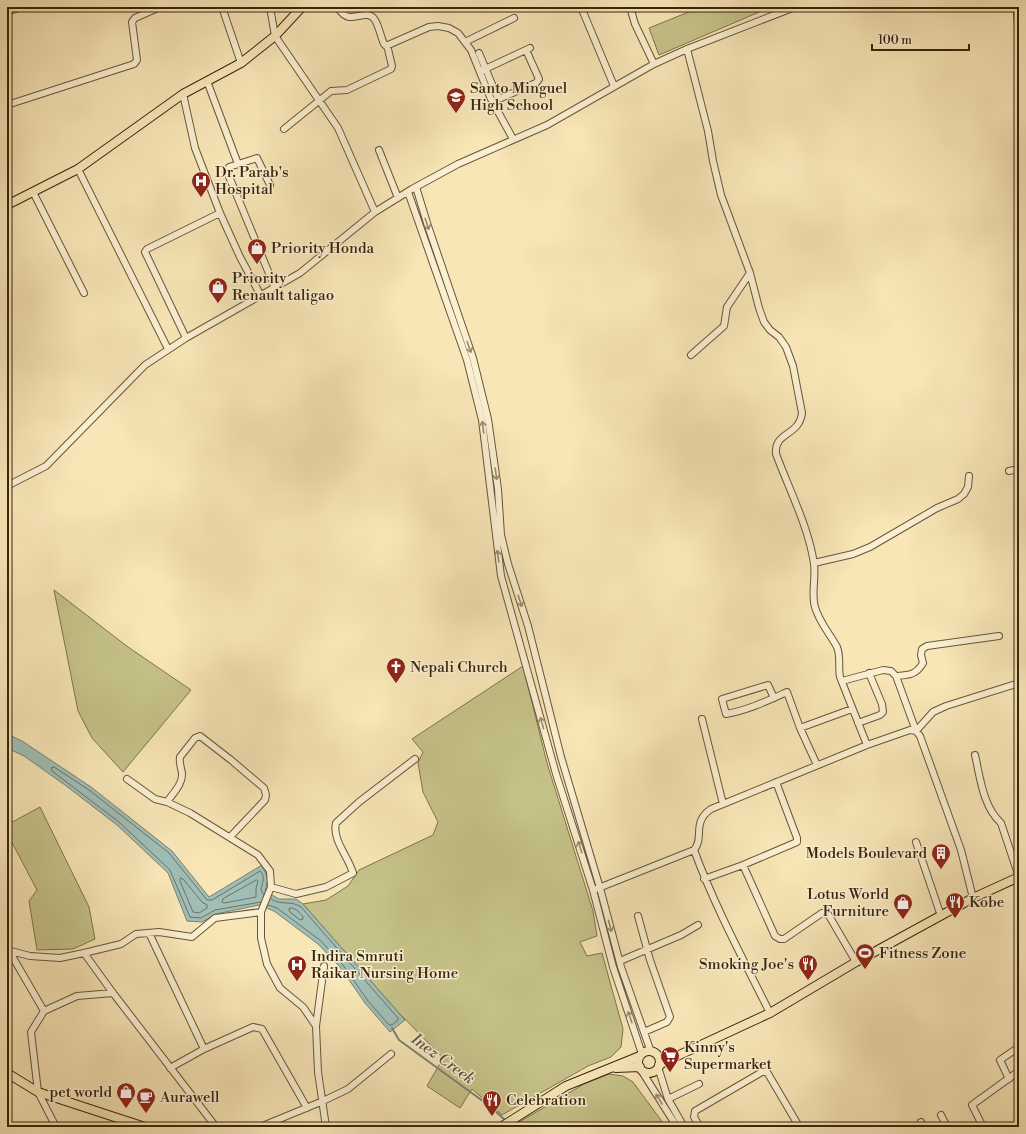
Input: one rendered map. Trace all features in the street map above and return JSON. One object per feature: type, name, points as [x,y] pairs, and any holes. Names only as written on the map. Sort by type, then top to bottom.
[{"type":"main road","points":[[7,205],[78,169],[182,94],[241,63],[275,36],[302,7]]},
{"type":"main road","points":[[609,1068],[640,1069],[650,1073],[655,1071],[659,1066],[675,1056],[770,1013],[856,962],[973,898],[1019,877]]},
{"type":"main road","points":[[501,1127],[566,1086],[609,1068],[641,1055],[654,1053],[675,1056]]},
{"type":"main road","points":[[654,1053],[660,1060],[659,1066]]},
{"type":"main road","points":[[640,1069],[639,1060],[641,1055]]},
{"type":"main road","points":[[7,1073],[38,1092],[145,1127]]},
{"type":"street","points":[[7,11],[23,7]]},
{"type":"street","points":[[7,105],[134,64],[137,60],[132,22],[135,18],[160,7]]},
{"type":"street","points":[[222,7],[241,63]]},
{"type":"street","points":[[270,7],[275,36],[338,128],[375,212]]},
{"type":"street","points":[[284,129],[320,102],[331,91],[347,90],[391,69],[392,66],[387,45],[384,44],[375,20],[371,16],[365,15],[349,17],[344,15],[337,7]]},
{"type":"street","points":[[581,7],[614,86]]},
{"type":"street","points":[[630,7],[635,24],[654,64]]},
{"type":"street","points":[[7,486],[46,466],[145,365],[186,338],[300,273],[375,212],[416,187],[458,164],[547,125],[654,64],[687,49],[795,7]]},
{"type":"street","points":[[465,42],[514,18]]},
{"type":"street","points":[[387,45],[429,26],[449,28],[458,33],[471,50],[497,96],[500,98],[536,82],[539,79],[528,49],[483,70]]},
{"type":"street","points":[[687,49],[708,131],[721,195],[750,273],[758,308],[764,322],[770,330],[779,337],[786,347],[793,366],[802,413],[801,420],[796,428],[778,441],[775,446],[776,454],[804,524],[814,564],[815,607],[820,619],[837,648],[840,658],[839,671],[842,681],[867,745]]},
{"type":"street","points":[[479,53],[490,96],[513,139]]},
{"type":"street","points":[[207,81],[238,164]]},
{"type":"street","points":[[182,94],[195,148],[220,214],[240,257],[261,296]]},
{"type":"street","points":[[379,150],[398,198]]},
{"type":"street","points":[[270,185],[257,158],[229,168],[228,174],[274,288]]},
{"type":"street","points":[[78,169],[168,349]]},
{"type":"street","points":[[416,187],[473,358],[488,419],[498,488],[502,534],[508,564],[528,626],[561,757],[620,961],[644,1032],[654,1053]]},
{"type":"street","points":[[32,192],[84,293]]},
{"type":"street","points":[[408,192],[467,360],[482,420],[501,576],[556,774],[593,890],[613,967],[641,1055]]},
{"type":"street","points":[[186,338],[145,252],[147,249],[220,214]]},
{"type":"street","points":[[690,355],[724,326],[727,307],[750,273]]},
{"type":"street","points":[[1009,471],[1019,469]]},
{"type":"street","points":[[814,564],[853,554],[870,547],[937,508],[958,499],[964,494],[968,487],[969,476]]},
{"type":"street","points":[[896,676],[911,675],[919,669],[923,663],[921,655],[922,649],[927,646],[999,636]]},
{"type":"street","points":[[842,681],[883,670],[891,671],[896,676],[916,731],[920,736],[961,850],[973,898]]},
{"type":"street","points":[[858,723],[880,715],[883,712],[882,704],[869,673]]},
{"type":"street","points":[[916,731],[933,712],[946,706],[1019,683]]},
{"type":"street","points":[[774,698],[768,685],[722,699],[726,714],[741,711],[774,698],[787,692],[800,728],[817,765]]},
{"type":"street","points":[[800,728],[852,709]]},
{"type":"street","points":[[702,719],[723,804]]},
{"type":"street","points":[[593,890],[694,850],[697,846],[700,821],[704,814],[711,809],[867,745],[910,730],[916,731]]},
{"type":"street","points":[[167,802],[182,782],[180,757],[195,738],[200,736],[264,788],[266,795],[265,800],[230,837]]},
{"type":"street","points":[[975,755],[990,810],[1000,823],[1019,877]]},
{"type":"street","points":[[271,887],[296,894],[326,887],[353,873],[335,834],[336,823],[359,802],[415,759]]},
{"type":"street","points":[[128,779],[155,799],[167,802],[190,813],[258,854],[270,871],[271,887],[262,912],[261,938],[267,964],[280,988],[304,1008],[316,1026]]},
{"type":"street","points":[[704,879],[743,865],[797,842],[798,838],[776,782]]},
{"type":"street","points":[[916,842],[941,916]]},
{"type":"street","points":[[694,850],[704,879],[723,920],[770,1013]]},
{"type":"street","points":[[743,865],[775,936],[780,939],[784,939],[822,914],[828,914],[856,962]]},
{"type":"street","points":[[7,949],[30,956],[60,958],[84,954],[121,944],[136,934],[159,932],[192,937],[215,918],[262,912]]},
{"type":"street","points":[[638,916],[647,950],[670,1017],[667,1022],[644,1032]]},
{"type":"street","points":[[620,961],[681,935],[698,925]]},
{"type":"street","points":[[150,933],[204,1049]]},
{"type":"street","points":[[7,949],[44,1011]]},
{"type":"street","points":[[84,954],[216,1127]]},
{"type":"street","points":[[324,966],[316,1026],[318,1072],[326,1127]]},
{"type":"street","points":[[56,1127],[38,1092],[30,1032],[44,1011],[77,996],[113,993]]},
{"type":"street","points":[[170,1068],[204,1049],[253,1026],[262,1029],[307,1108]]},
{"type":"street","points":[[1009,1079],[1000,1060],[1019,1047]]},
{"type":"street","points":[[260,1127],[348,1089],[391,1054]]},
{"type":"street","points":[[659,1066],[668,1099],[684,1127]]},
{"type":"street","points":[[640,1069],[677,1127]]},
{"type":"street","points":[[983,1127],[972,1105],[1019,1071]]},
{"type":"street","points":[[700,1127],[694,1117],[695,1112],[762,1072],[767,1072],[797,1123],[796,1127]]},
{"type":"street","points":[[668,1099],[698,1084]]},
{"type":"street","points":[[941,1115],[947,1127]]},
{"type":"shaded area","points":[[701,7],[771,7],[659,55],[649,28]]},
{"type":"shaded area","points":[[1013,7],[1019,7],[1019,44],[1016,44]]},
{"type":"shaded area","points":[[54,590],[128,647],[191,690],[123,772],[92,738],[78,711]]},
{"type":"shaded area","points":[[523,666],[547,763],[593,911],[597,936],[580,942],[587,956],[602,953],[623,1029],[621,1047],[611,1057],[588,1066],[502,1115],[472,1089],[460,1108],[427,1086],[443,1058],[399,1013],[303,904],[326,900],[348,886],[359,870],[433,835],[438,822],[423,792],[418,763],[423,752],[412,739]]},
{"type":"shaded area","points":[[40,807],[89,907],[95,939],[73,949],[37,950],[29,901],[37,890],[7,833],[7,825]]},
{"type":"shaded area","points":[[609,1074],[623,1076],[633,1082],[666,1127],[518,1127],[516,1124],[584,1084]]},
{"type":"water","points":[[7,734],[22,741],[91,787],[172,851],[209,897],[262,865],[268,879],[265,891],[279,899],[296,899],[303,904],[405,1020],[390,1032],[365,1003],[340,967],[318,944],[274,911],[259,905],[216,914],[202,922],[187,921],[168,873],[117,825],[24,756],[7,748]]},
{"type":"waterway","name":"Inez Creek","points":[[392,1028],[399,1040],[491,1107],[507,1122]]},
{"type":"place","name":"Santo Minguel High School","points":[[456,114]]},
{"type":"place","name":"Dr. Parab's Hospital","points":[[201,198]]},
{"type":"place","name":"Priority Honda","points":[[257,265]]},
{"type":"place","name":"Priority Renault taligao","points":[[218,304]]},
{"type":"place","name":"Nepali Church","points":[[396,684]]},
{"type":"place","name":"Models Boulevard","points":[[941,870]]},
{"type":"place","name":"Kobe","points":[[955,919]]},
{"type":"place","name":"Lotus World Furniture","points":[[903,920]]},
{"type":"place","name":"Fitness Zone","points":[[865,970]]},
{"type":"place","name":"Smoking Joe's","points":[[808,981]]},
{"type":"place","name":"Indira Smruti Raikar Nursing Home","points":[[297,982]]},
{"type":"place","name":"Kinny's Supermarket","points":[[670,1073]]},
{"type":"place","name":"pet world","points":[[126,1109]]},
{"type":"place","name":"Aurawell","points":[[146,1114]]},
{"type":"place","name":"Celebration","points":[[492,1117]]}]
